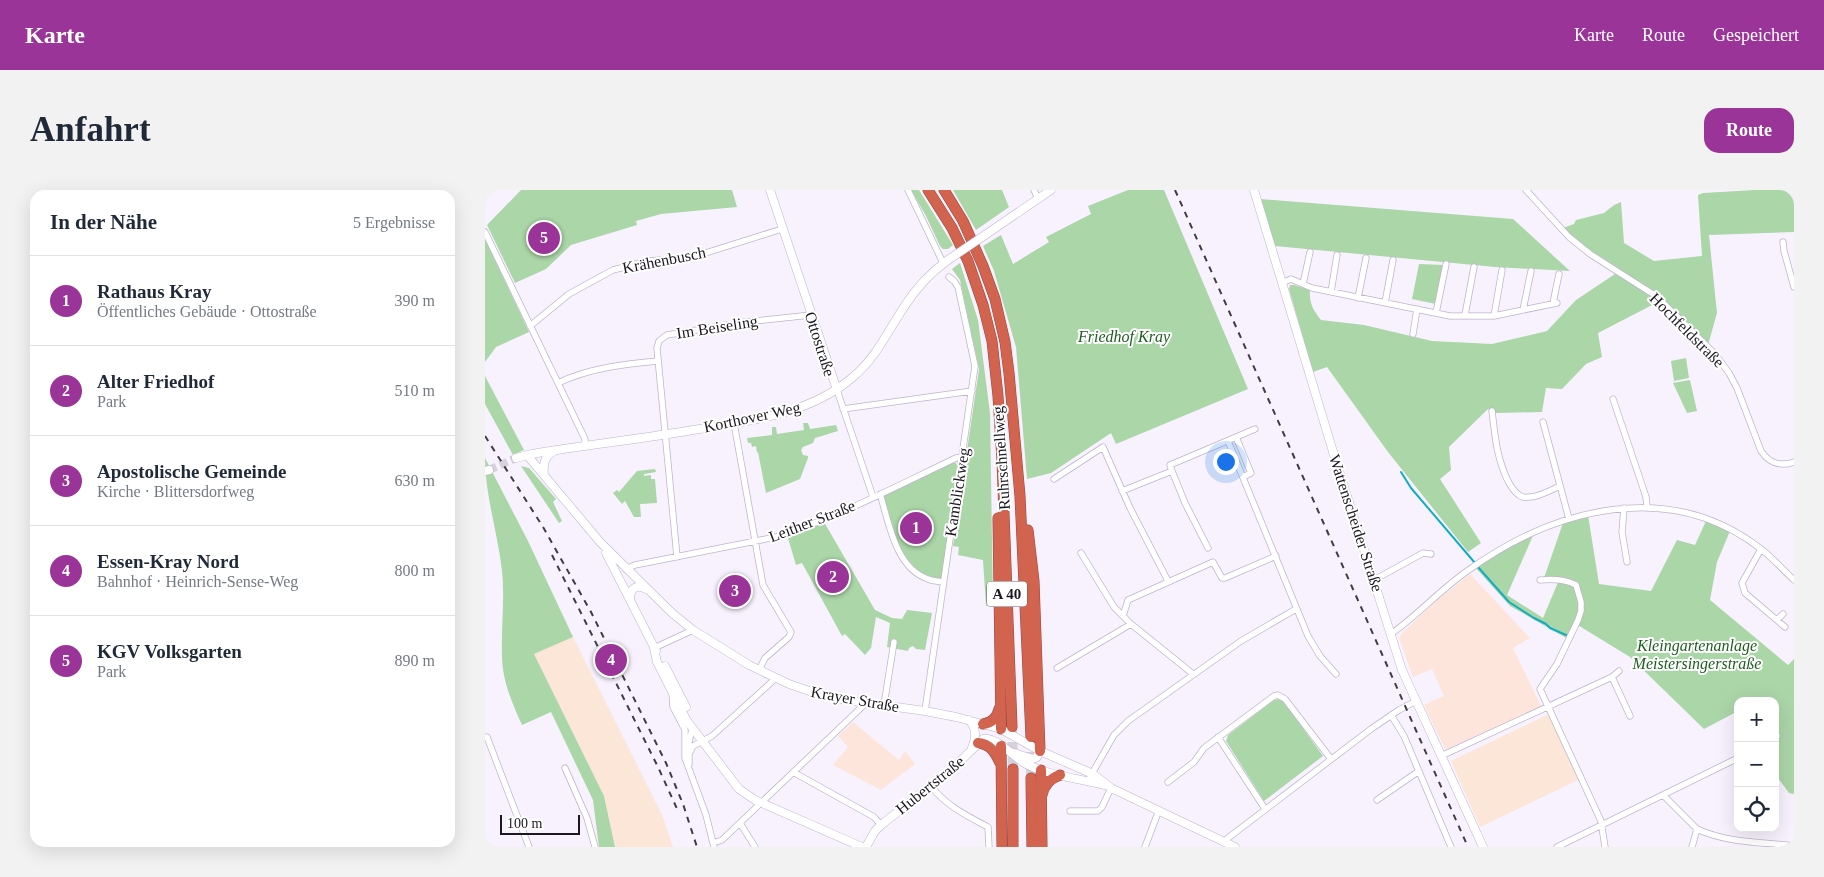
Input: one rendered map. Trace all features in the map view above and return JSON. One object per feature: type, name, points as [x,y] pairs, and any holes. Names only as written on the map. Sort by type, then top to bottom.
[{"type":"highway","name":"Ruhrschnellweg","points":[[928,190],[960,244],[975,282],[988,323],[995,360],[1002,460],[1012,727]]},
{"type":"highway","name":"Ruhrschnellweg","points":[[944,190],[973,241],[988,277],[1000,320],[1009,372],[1020,496],[1031,737]]},
{"type":"highway","points":[[1001,729],[998,539],[1002,460]]},
{"type":"highway","points":[[1020,496],[1027,526],[1034,581],[1040,751]]},
{"type":"highway","points":[[983,724],[991,722],[996,718],[1000,698]]},
{"type":"highway","points":[[978,743],[986,744],[991,749],[1001,768]]},
{"type":"highway","points":[[1002,847],[1001,768],[1005,749]]},
{"type":"highway","points":[[1013,769],[1013,847]]},
{"type":"highway","points":[[1041,770],[1042,847]]},
{"type":"highway","points":[[1042,798],[1047,784],[1060,775]]},
{"type":"highway","points":[[1031,778],[1031,847]]},
{"type":"main road","name":"Ottostraße","points":[[770,190],[837,390]]},
{"type":"main road","name":"Korthover Weg","points":[[516,458],[734,423],[787,412],[815,402],[837,390],[869,362],[912,295],[928,276],[1051,190]]},
{"type":"main road","name":"Wattenscheider Straße","points":[[1254,190],[1403,670],[1483,847]]},
{"type":"main road","points":[[545,477],[544,461],[554,451]]},
{"type":"main road","name":"Krayer Straße","points":[[527,455],[623,568],[693,630],[759,670],[812,692],[866,703],[925,711],[1001,729],[1040,751],[1093,774],[1109,786]]},
{"type":"main road","points":[[600,542],[692,720],[693,729]]},
{"type":"main road","points":[[623,568],[630,598]]},
{"type":"main road","points":[[630,598],[634,588],[641,587],[646,589]]},
{"type":"main road","points":[[654,648],[656,660],[693,729],[733,783],[753,798],[859,844]]},
{"type":"main road","points":[[969,720],[973,725],[975,735],[969,752]]},
{"type":"main road","points":[[1001,729],[1005,749]]},
{"type":"main road","name":"Hubertstraße","points":[[866,847],[878,824],[931,786],[983,739],[989,739],[1005,749]]},
{"type":"main road","points":[[1005,749],[1007,740],[1019,740]]},
{"type":"main road","points":[[1005,749],[1033,759],[1038,756],[1040,751]]},
{"type":"main road","name":"Krayer Straße","points":[[1005,749],[1017,758],[1041,770],[1109,786],[1235,847]]},
{"type":"main road","points":[[1040,751],[1041,770]]},
{"type":"street","points":[[908,190],[946,262]]},
{"type":"street","points":[[1034,190],[1038,198]]},
{"type":"street","name":"Hochfeldstraße","points":[[1526,190],[1569,237],[1590,254],[1656,296],[1709,347],[1733,380],[1761,451],[1766,458],[1773,463],[1782,465],[1794,462]]},
{"type":"street","name":"Krähenbusch","points":[[529,326],[569,294],[613,270],[647,261],[675,259],[699,254],[782,229]]},
{"type":"street","points":[[485,232],[585,440],[585,446]]},
{"type":"street","points":[[1783,242],[1783,251],[1794,288]]},
{"type":"street","points":[[1303,284],[1309,252]]},
{"type":"street","points":[[1331,292],[1337,255]]},
{"type":"street","points":[[1358,298],[1365,258]]},
{"type":"street","points":[[1385,303],[1393,260]]},
{"type":"street","points":[[1436,313],[1446,264]]},
{"type":"street","points":[[1465,316],[1474,267]]},
{"type":"street","points":[[1494,316],[1502,270]]},
{"type":"street","points":[[1523,310],[1531,272]]},
{"type":"street","points":[[1282,282],[1291,280],[1331,292],[1450,316],[1494,316],[1555,303],[1559,274]]},
{"type":"street","name":"Kamblickweg","points":[[925,711],[975,366],[958,288],[949,277]]},
{"type":"street","points":[[1413,334],[1417,309]]},
{"type":"street","name":"Im Beiseling","points":[[677,557],[657,344],[667,334],[745,322],[811,315]]},
{"type":"street","points":[[558,383],[609,368],[658,361]]},
{"type":"street","name":"Ottostraße","points":[[837,390],[873,497]]},
{"type":"street","points":[[843,409],[972,392]]},
{"type":"street","points":[[1613,400],[1646,497],[1647,507]]},
{"type":"street","points":[[1501,414],[1492,413],[1497,454],[1505,474],[1519,496],[1530,497],[1561,486]]},
{"type":"street","points":[[1543,422],[1569,519]]},
{"type":"street","points":[[734,423],[763,585],[791,632],[789,637],[765,658],[759,670]]},
{"type":"street","points":[[1208,548],[1185,503],[1169,465],[1255,429]]},
{"type":"street","points":[[1236,437],[1251,473],[1243,476]]},
{"type":"street","points":[[1228,440],[1312,644],[1336,674]]},
{"type":"street","points":[[1054,479],[1103,447],[1168,581]]},
{"type":"street","name":"Leither Straße","points":[[623,568],[776,537],[801,528],[962,457]]},
{"type":"street","points":[[1123,491],[1172,471]]},
{"type":"street","points":[[880,494],[898,548],[905,561],[915,573],[928,580],[943,582]]},
{"type":"street","points":[[1391,634],[1435,595],[1469,569],[1522,537],[1569,519],[1596,512],[1624,508],[1647,507],[1676,511],[1706,519],[1738,534],[1761,549],[1794,580]]},
{"type":"street","points":[[1624,508],[1622,532],[1627,562]]},
{"type":"street","points":[[1761,549],[1742,586],[1745,593],[1785,627]]},
{"type":"street","points":[[1374,580],[1423,552],[1431,554]]},
{"type":"street","points":[[1081,553],[1114,607],[1131,624],[1193,674]]},
{"type":"street","points":[[1123,616],[1129,600],[1213,562],[1222,578],[1276,556]]},
{"type":"street","points":[[1540,580],[1555,579],[1576,585],[1581,602],[1581,611],[1557,664],[1549,678],[1541,686],[1541,692],[1602,825],[1605,847]]},
{"type":"street","points":[[1087,780],[1093,774],[1114,735],[1125,724],[1248,636],[1296,609]]},
{"type":"street","points":[[1777,620],[1783,614]]},
{"type":"street","points":[[1057,668],[1131,624]]},
{"type":"street","points":[[654,648],[693,630]]},
{"type":"street","points":[[884,705],[894,642]]},
{"type":"street","points":[[1441,756],[1612,677],[1619,671]]},
{"type":"street","points":[[1612,677],[1630,716]]},
{"type":"street","points":[[689,766],[691,749],[695,744],[712,736],[776,678]]},
{"type":"street","points":[[672,692],[673,707],[685,730],[685,758],[706,815],[714,845],[722,840],[866,703]]},
{"type":"street","points":[[1168,782],[1194,762],[1204,748],[1278,695],[1285,699],[1331,759]]},
{"type":"street","points":[[1224,841],[1391,715],[1416,701]]},
{"type":"street","points":[[1391,715],[1404,736],[1451,847]]},
{"type":"street","points":[[689,766],[687,749],[693,729]]},
{"type":"street","points":[[485,737],[487,737],[529,847]]},
{"type":"street","points":[[1218,737],[1265,809]]},
{"type":"street","points":[[1557,847],[1734,760]]},
{"type":"street","points":[[565,768],[587,818],[595,847]]},
{"type":"street","points":[[1377,800],[1419,771]]},
{"type":"street","points":[[793,772],[874,817],[878,824]]},
{"type":"street","points":[[931,786],[947,803],[987,827],[989,847]]},
{"type":"street","points":[[1070,811],[1100,810],[1109,786]]},
{"type":"street","points":[[1663,795],[1697,829],[1735,840],[1792,846]]},
{"type":"street","points":[[1145,847],[1159,810]]},
{"type":"street","points":[[740,823],[755,847]]},
{"type":"street","points":[[1692,847],[1697,829]]},
{"type":"shaded area","points":[[1470,574],[1530,638],[1513,648],[1541,706],[1445,749],[1424,705],[1444,696],[1432,669],[1413,677],[1399,638],[1436,601]]},
{"type":"shaded area","points":[[573,637],[662,815],[673,847],[615,847],[604,796],[534,654]]},
{"type":"shaded area","points":[[1549,714],[1580,779],[1480,827],[1451,761]]},
{"type":"shaded area","points":[[853,722],[899,760],[905,751],[915,764],[881,790],[833,765],[848,747],[838,736]]},
{"type":"green space","points":[[521,190],[732,190],[737,207],[661,214],[636,221],[637,225],[571,245],[546,269],[515,283],[487,225]]},
{"type":"green space","points":[[911,190],[919,190],[953,245],[948,249],[943,249],[940,246]]},
{"type":"green space","points":[[953,190],[1002,190],[1009,207],[976,230]]},
{"type":"green space","name":"Friedhof Kray","points":[[1128,190],[1164,190],[1248,389],[1116,444],[1111,433],[1051,473],[1027,479],[1016,347],[994,271],[983,246],[1001,235],[1013,264],[1049,242],[1046,237],[1091,214],[1088,206]]},
{"type":"green space","points":[[1794,190],[1794,232],[1709,235],[1717,313],[1708,345],[1656,296],[1656,303],[1598,333],[1602,357],[1586,364],[1562,389],[1546,388],[1542,412],[1496,413],[1488,409],[1449,447],[1451,470],[1440,479],[1481,543],[1468,552],[1388,452],[1327,367],[1313,372],[1289,289],[1290,285],[1310,290],[1312,306],[1321,320],[1364,325],[1432,341],[1492,344],[1547,331],[1576,300],[1615,274],[1637,285],[1638,282],[1586,247],[1563,228],[1574,224],[1576,220],[1604,213],[1621,202],[1624,243],[1654,261],[1702,256],[1698,195],[1703,193]]},
{"type":"green space","points":[[1260,199],[1513,219],[1570,271],[1495,267],[1275,246]]},
{"type":"green space","points":[[485,239],[529,332],[496,347],[485,362]]},
{"type":"green space","points":[[960,263],[978,320],[990,413],[993,605],[986,606],[983,560],[958,555],[959,547],[953,546],[979,369],[960,280],[952,269]]},
{"type":"green space","points":[[1419,264],[1443,265],[1436,304],[1412,299]]},
{"type":"green space","points":[[1686,358],[1689,378],[1674,381],[1671,361]]},
{"type":"green space","points":[[485,376],[524,450],[513,455],[485,404]]},
{"type":"green space","points":[[1690,380],[1697,411],[1687,413],[1673,383]]},
{"type":"green space","points":[[803,423],[808,423],[810,429],[836,425],[838,431],[815,438],[813,443],[803,447],[801,450],[803,455],[808,456],[808,458],[800,479],[766,493],[756,446],[752,447],[751,443],[748,443],[747,438],[772,435],[772,427],[776,427],[777,434],[804,430]]},
{"type":"green space","points":[[485,458],[528,541],[573,637],[534,654],[604,796],[615,847],[599,847],[593,800],[551,712],[522,725],[508,691],[502,664],[502,571],[489,500]]},
{"type":"green space","points":[[952,462],[956,463],[957,466],[942,579],[932,578],[916,571],[903,555],[894,535],[882,494]]},
{"type":"green space","points":[[521,466],[529,468],[556,499],[553,502],[562,521],[559,523]]},
{"type":"green space","points":[[655,469],[656,472],[644,474],[644,476],[651,475],[651,479],[655,479],[657,503],[640,504],[641,517],[634,517],[625,501],[622,504],[613,493],[617,490],[619,492],[637,471]]},
{"type":"green space","name":"Kleingartenanlage Meistersingerstraße","points":[[1588,515],[1599,584],[1651,591],[1677,540],[1695,545],[1706,521],[1730,531],[1717,562],[1710,600],[1788,665],[1794,659],[1794,794],[1789,793],[1779,779],[1779,697],[1734,697],[1734,713],[1704,729],[1630,657],[1576,624],[1568,639],[1510,606],[1474,566],[1535,531],[1507,595],[1543,618],[1559,580],[1544,578],[1563,523]]},
{"type":"green space","points":[[824,522],[875,610],[892,618],[902,619],[907,610],[932,613],[925,650],[916,649],[913,646],[908,651],[887,647],[890,623],[876,617],[871,648],[865,655],[845,634],[842,636],[802,563],[796,565],[788,538]]},
{"type":"green space","points":[[1279,699],[1283,701],[1323,756],[1264,801],[1226,741],[1228,735],[1274,700]]},
{"type":"waterway","points":[[1401,472],[1411,488],[1475,563]]},
{"type":"waterway","points":[[1478,567],[1509,602],[1550,628],[1566,635]]},
{"type":"tunnel","points":[[489,470],[516,458]]},
{"type":"tunnel","points":[[1012,727],[1013,769]]},
{"type":"tunnel","points":[[1031,737],[1031,778]]},
{"type":"railway","points":[[1175,190],[1468,847]]},
{"type":"railway","points":[[485,436],[543,527],[591,612],[666,763],[683,804],[697,847]]},
{"type":"railway","points":[[552,555],[678,811]]},
{"type":"place","name":"KGV Volksgarten","points":[[544,238]]},
{"type":"place","name":"Rathaus Kray","points":[[916,528]]},
{"type":"place","name":"Alter Friedhof","points":[[833,577]]},
{"type":"place","name":"Apostolische Gemeinde","points":[[735,591]]},
{"type":"place","name":"Essen-Kray Nord","points":[[611,660]]}]
